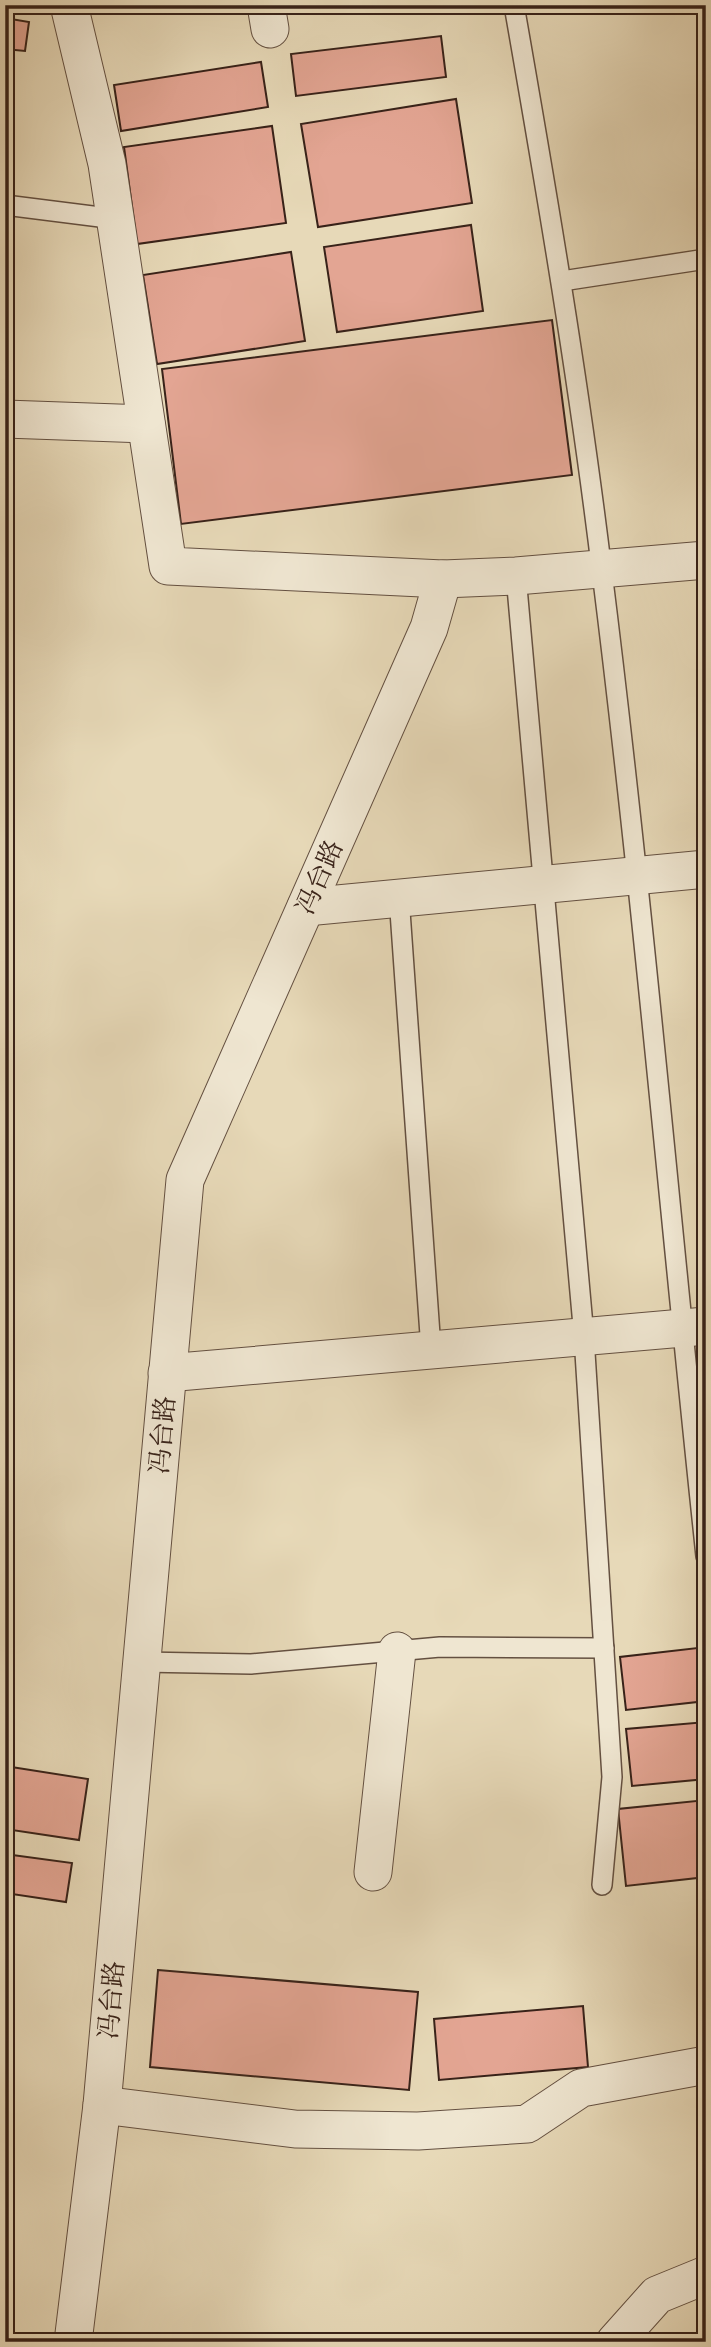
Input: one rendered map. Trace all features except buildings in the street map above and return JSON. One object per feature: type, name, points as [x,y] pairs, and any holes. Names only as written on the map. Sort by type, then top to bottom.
[{"type":"street","points":[[69,5],[107,164],[168,566],[443,579],[516,576],[706,560]]},
{"type":"street","points":[[5,419],[146,424]]},
{"type":"street","name":"冯台路","points":[[73,2342],[102,2105],[185,1180],[429,628],[443,579]]},
{"type":"street","points":[[306,907],[706,869]]},
{"type":"street","points":[[167,1373],[694,1327]]},
{"type":"street","points":[[373,1872],[397,1651]]},
{"type":"street","points":[[102,2105],[295,2129],[418,2131],[527,2124],[581,2088],[706,2065]]},
{"type":"street","points":[[615,2342],[657,2295],[706,2275]]},
{"type":"lane","points":[[514,5],[562,281],[602,569],[694,1327],[706,1556]]},
{"type":"lane","points":[[5,205],[116,219]]},
{"type":"lane","points":[[562,281],[706,259]]},
{"type":"lane","points":[[516,576],[583,1337],[604,1648],[612,1777],[602,1885]]},
{"type":"lane","points":[[399,897],[431,1349]]},
{"type":"lane","points":[[142,1662],[251,1664],[440,1647],[604,1648]]}]
